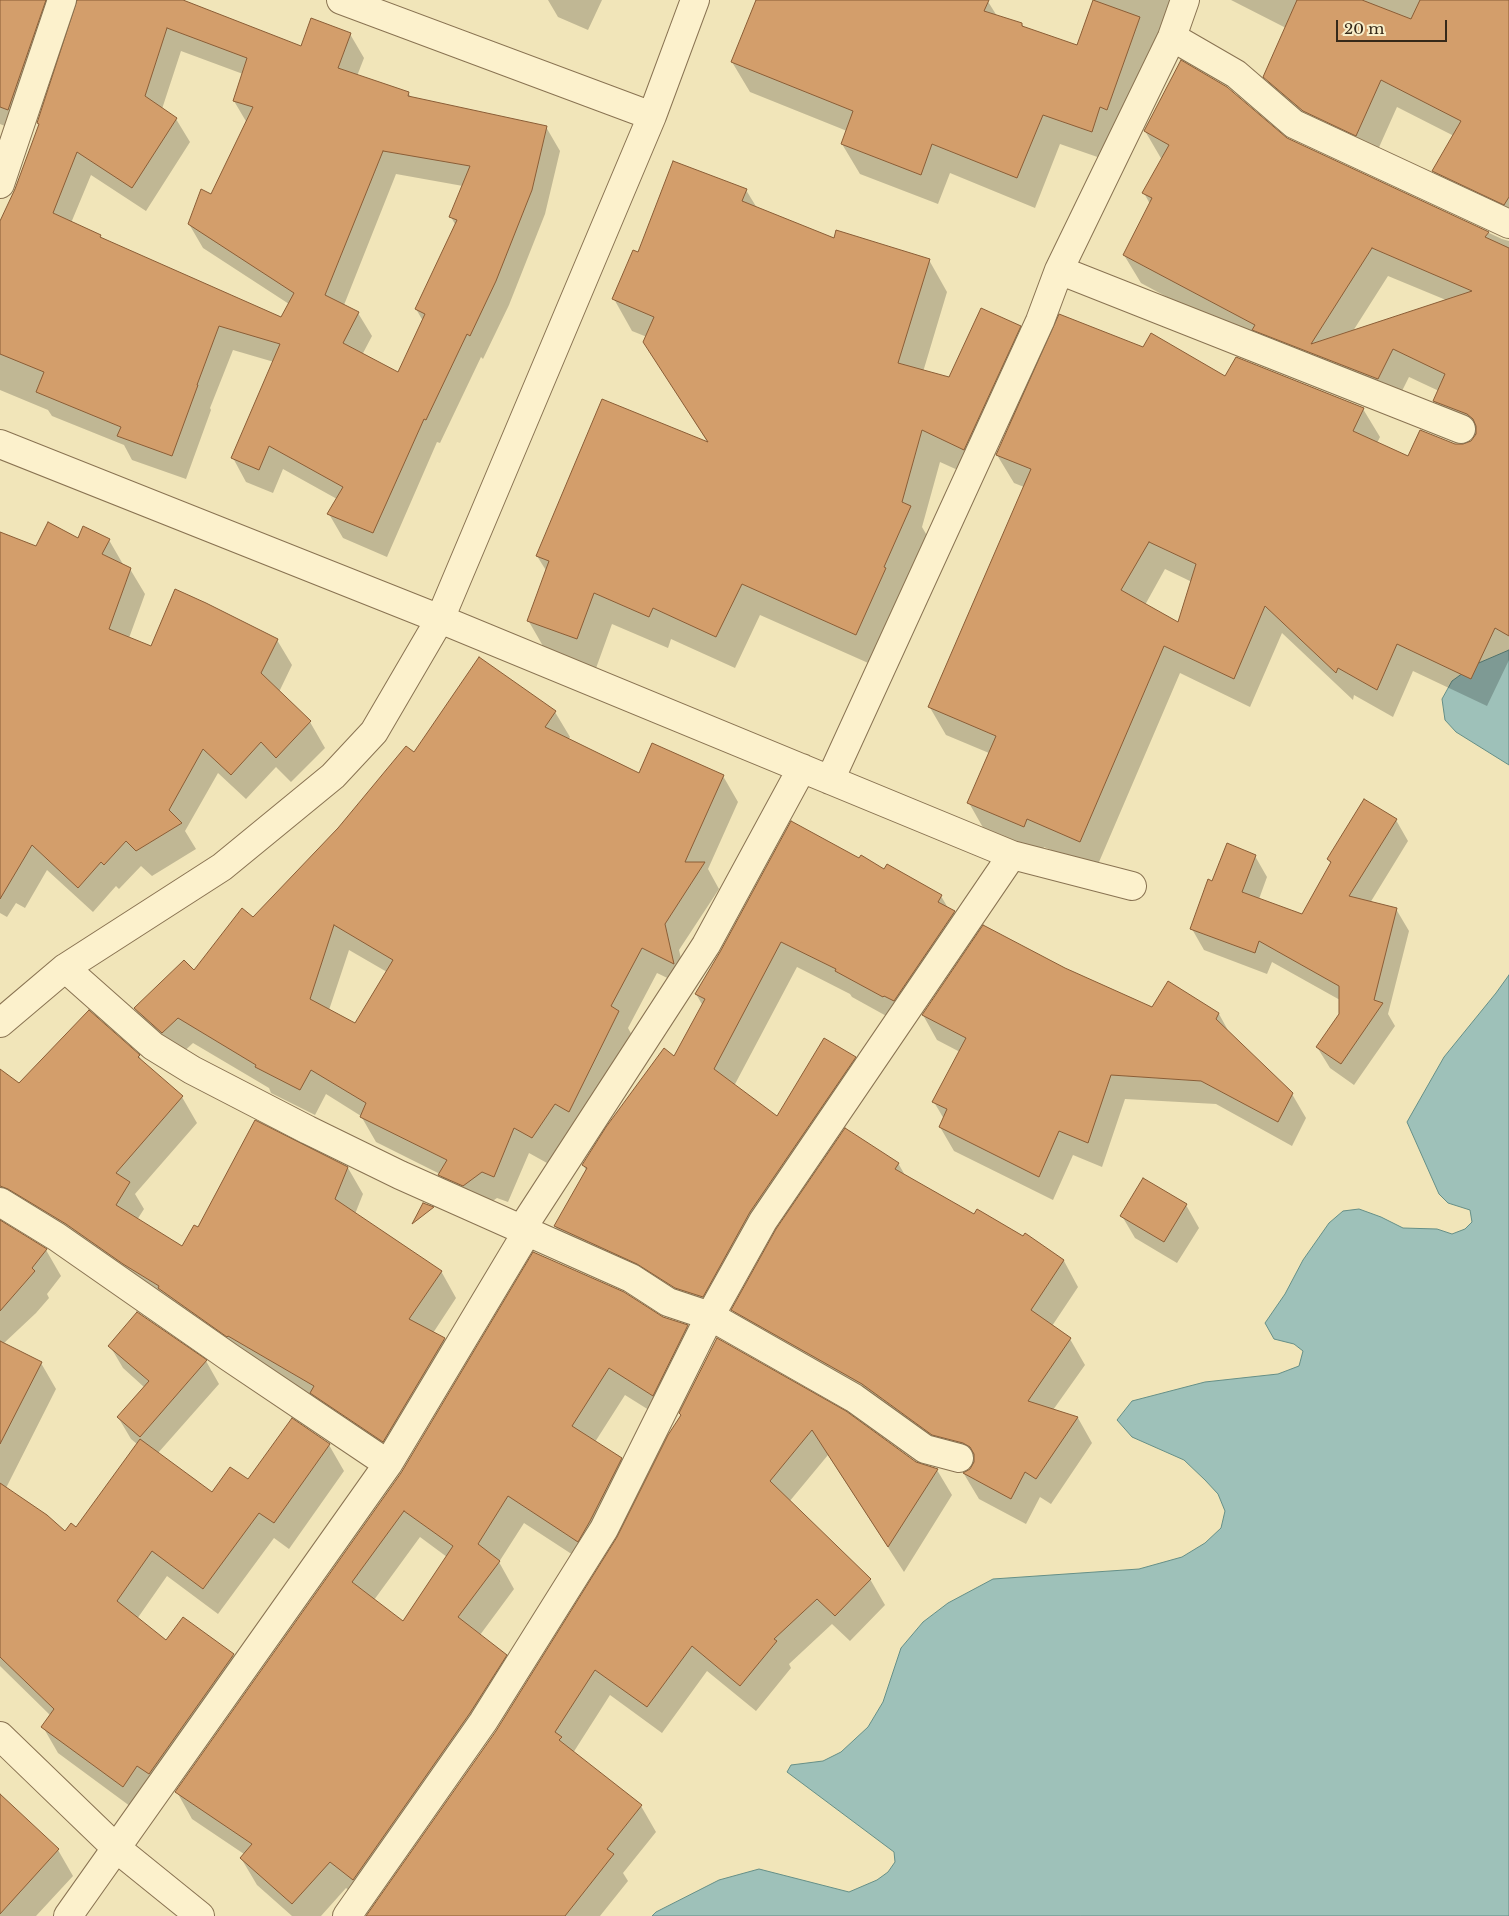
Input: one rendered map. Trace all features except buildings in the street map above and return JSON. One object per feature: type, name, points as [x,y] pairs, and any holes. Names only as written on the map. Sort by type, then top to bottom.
[{"type":"street","points":[[0,184],[62,0]]},
{"type":"street","points":[[341,0],[652,116]]},
{"type":"street","points":[[0,1023],[65,968],[222,867],[332,776],[374,732],[440,619],[652,116],[695,0]]},
{"type":"street","points":[[830,780],[1040,322],[1059,270],[1172,37],[1186,0]]},
{"type":"street","points":[[1172,37],[1236,74],[1294,124],[1509,224]]},
{"type":"street","points":[[1059,270],[1461,429]]},
{"type":"street","points":[[0,444],[440,619],[1012,855],[1132,886]]},
{"type":"street","points":[[68,1916],[388,1464],[521,1242],[521,1230],[706,945],[802,768]]},
{"type":"street","points":[[347,1916],[482,1722],[604,1529],[710,1316],[763,1221],[1012,855]]},
{"type":"street","points":[[65,968],[153,1046],[192,1070],[383,1167],[631,1278],[668,1302],[710,1316],[854,1398],[925,1449],[959,1458]]},
{"type":"street","points":[[0,1202],[57,1237],[229,1357],[388,1464]]},
{"type":"street","points":[[0,1736],[116,1848],[200,1916]]},
{"type":"water","points":[[1509,650],[1509,765],[1456,732],[1445,720],[1442,699],[1452,681],[1474,665]]},
{"type":"water","points":[[1509,975],[1509,1916],[652,1916],[656,1912],[719,1880],[759,1869],[849,1892],[877,1880],[888,1872],[895,1862],[894,1852],[787,1772],[791,1765],[823,1761],[841,1752],[868,1727],[883,1702],[901,1648],[923,1622],[948,1603],[993,1579],[1139,1569],[1182,1557],[1205,1543],[1221,1528],[1225,1511],[1218,1494],[1205,1480],[1184,1460],[1132,1437],[1117,1420],[1132,1401],[1205,1382],[1278,1374],[1299,1366],[1303,1351],[1294,1344],[1274,1339],[1265,1323],[1285,1294],[1303,1260],[1329,1223],[1343,1211],[1359,1209],[1403,1228],[1437,1229],[1452,1234],[1465,1229],[1472,1222],[1470,1210],[1448,1203],[1439,1194],[1407,1122],[1444,1057]]}]
